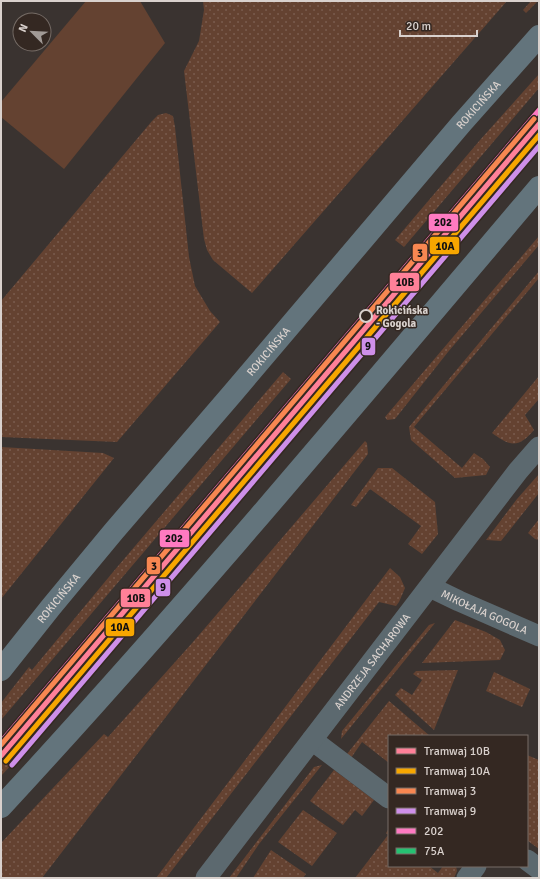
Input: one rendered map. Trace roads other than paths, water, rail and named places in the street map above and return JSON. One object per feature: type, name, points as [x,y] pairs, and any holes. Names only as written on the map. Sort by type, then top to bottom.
[{"type":"main road","name":"ROKICIŃSKA","points":[[1,670],[114,531],[461,124],[539,36]]},
{"type":"main road","points":[[1,807],[157,634],[308,460],[539,187]]},
{"type":"street","name":"ANDRZEJA SACHAROWA","points":[[206,878],[518,471],[539,447]]},
{"type":"street","name":"MIKOŁAJA GOGOLA","points":[[430,587],[539,636]]},
{"type":"street","points":[[312,740],[388,797]]},
{"type":"street","points":[[528,861],[539,869]]},
{"type":"street","points":[[468,878],[475,867]]},
{"type":"tram line","name":"3","points":[[1,745],[534,119]]},
{"type":"tram line","name":"10B","points":[[1,756],[539,124]]},
{"type":"tram line","name":"10A","points":[[6,761],[539,135]]},
{"type":"tram line","name":"9","points":[[12,765],[539,146]]},
{"type":"place","name":"Rokicińska - Gogola","points":[[366,316]]}]
